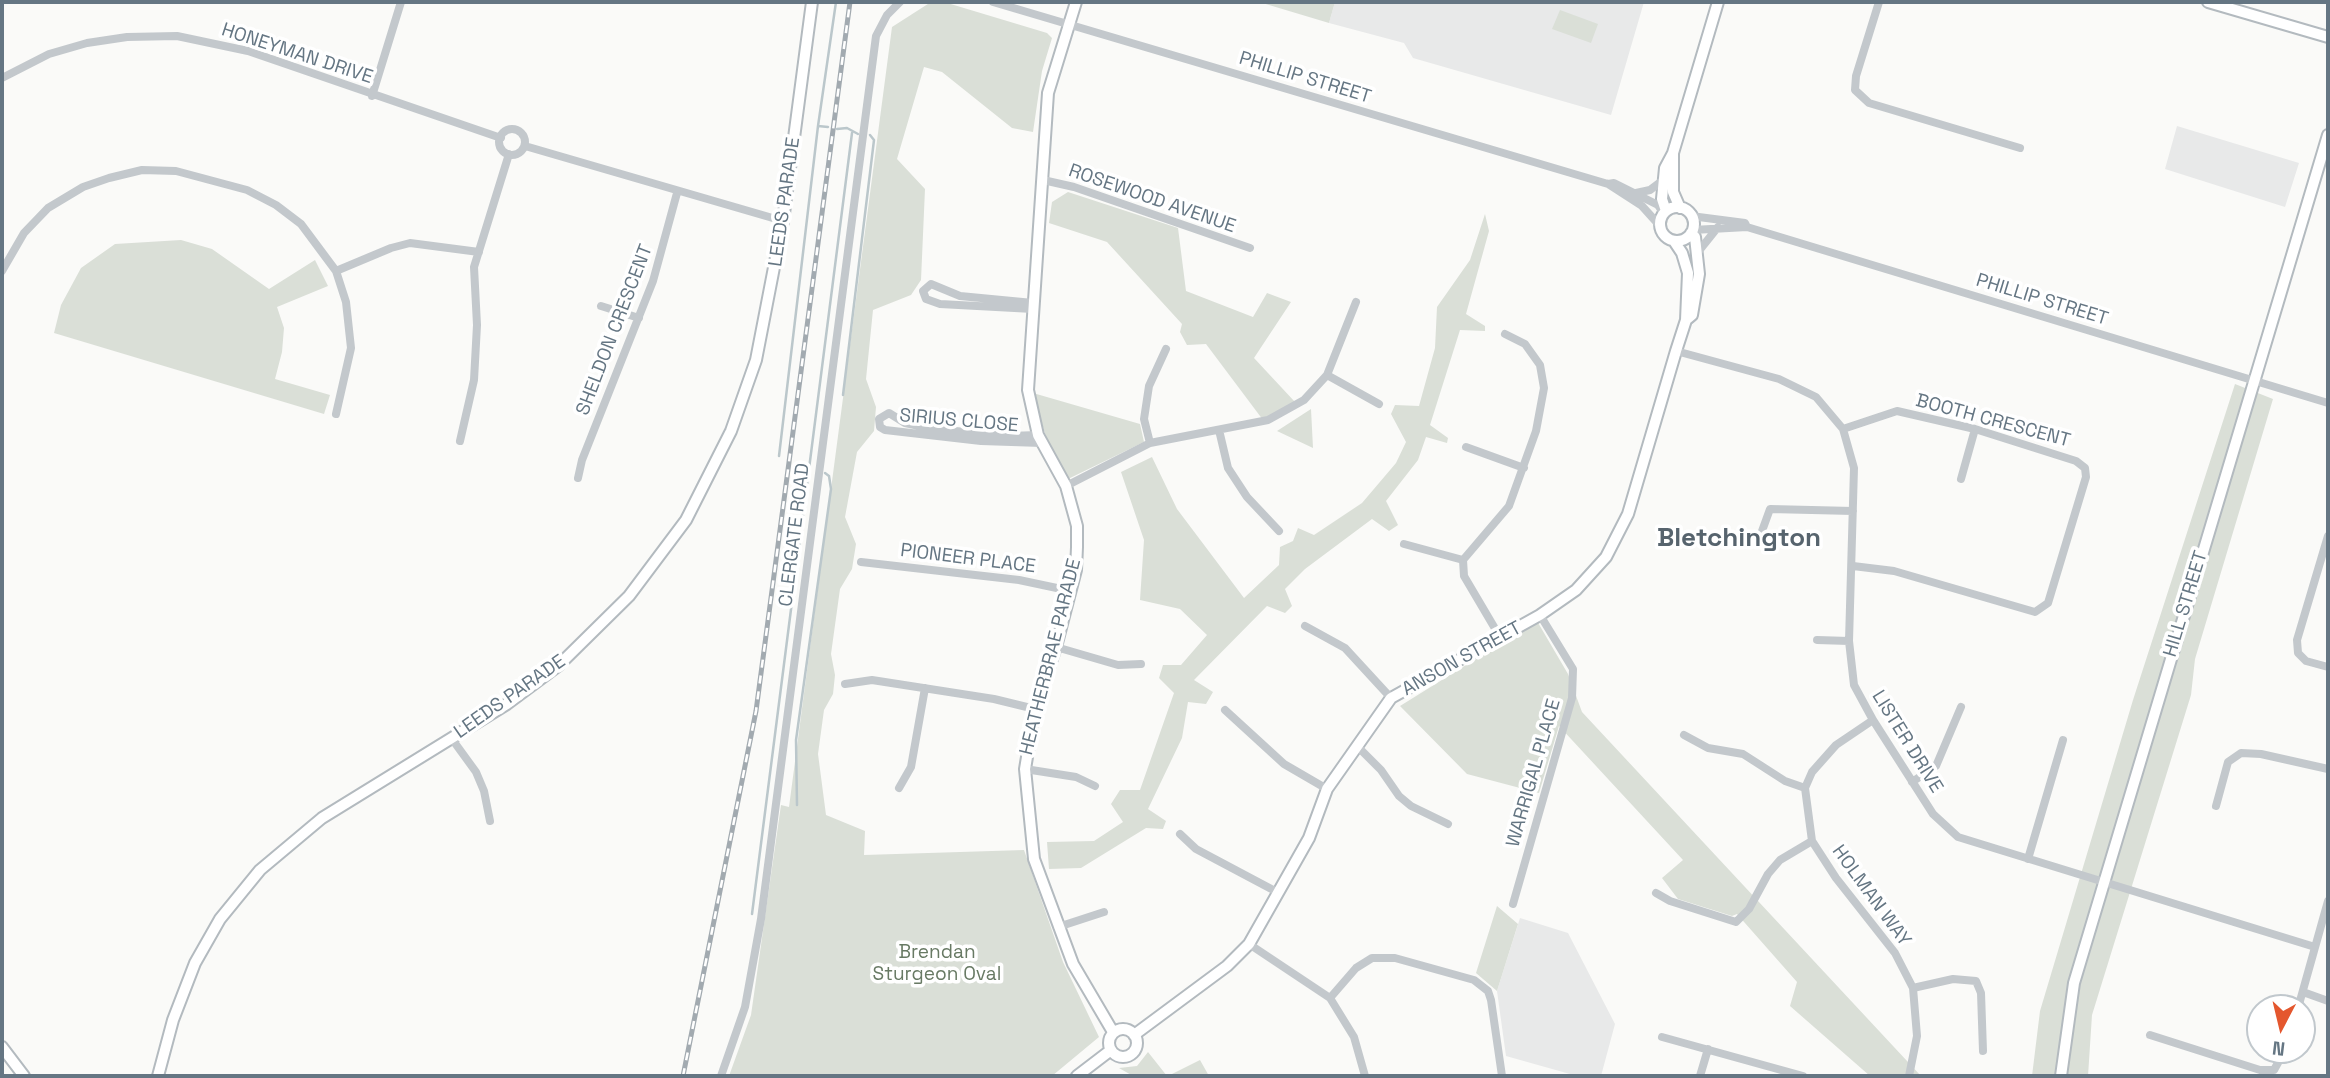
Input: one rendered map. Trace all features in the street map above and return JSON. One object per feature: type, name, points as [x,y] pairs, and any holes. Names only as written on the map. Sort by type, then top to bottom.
[{"type":"street","points":[[372,96],[401,2]]},
{"type":"street","name":"LEEDS PARADE","points":[[158,1076],[173,1020],[195,963],[220,919],[251,880],[272,858],[322,818],[537,683],[581,645],[629,596],[686,520],[717,462],[743,401],[766,322],[783,221],[812,2]]},
{"type":"street","name":"CLERGATE ROAD","points":[[721,1076],[744,1007],[761,919],[876,36],[887,15],[900,2]]},
{"type":"street","name":"PHILLIP STREET","points":[[993,2],[1608,184],[1642,206],[1660,226]]},
{"type":"street","name":"HEATHERBRAE PARADE","points":[[1076,2],[1048,93],[1028,390],[1040,439],[1066,486],[1077,533],[1071,591],[1035,709],[1025,769],[1034,859],[1073,964],[1114,1032]]},
{"type":"street","points":[[1673,153],[1668,156],[1662,181],[1665,212],[1660,226],[1666,237],[1674,241],[1684,239],[1692,232],[1691,215],[1681,208],[1673,192],[1673,153],[1718,2]]},
{"type":"street","points":[[1879,2],[1856,76],[1855,90],[1869,103],[2020,148]]},
{"type":"street","points":[[2208,2],[2328,37]]},
{"type":"street","name":"HONEYMAN DRIVE","points":[[2,78],[49,54],[87,43],[127,37],[177,36],[248,51],[500,138]]},
{"type":"street","points":[[506,131],[518,131],[524,137],[525,146],[520,153],[509,154],[501,148],[500,138],[506,131]]},
{"type":"street","name":"HILL STREET","points":[[2060,1076],[2074,983],[2328,135]]},
{"type":"street","points":[[525,146],[677,193],[783,221]]},
{"type":"street","points":[[460,441],[474,380],[477,325],[472,281],[509,154]]},
{"type":"street","points":[[2,271],[23,233],[58,201],[109,178],[158,170],[195,175],[230,185],[276,205],[309,233],[336,271],[346,302],[351,348],[337,414]]},
{"type":"street","name":"ROSEWOOD AVENUE","points":[[1042,180],[1074,187],[1250,248]]},
{"type":"street","points":[[1636,193],[1650,190],[1662,181]]},
{"type":"street","name":"PHILLIP STREET","points":[[1608,184],[1614,183],[1636,193],[1665,212]]},
{"type":"street","name":"SHELDON CRESCENT","points":[[578,478],[582,460],[653,281],[677,193]]},
{"type":"street","points":[[1665,212],[1681,208]]},
{"type":"street","name":"PHILLIP STREET","points":[[1691,215],[1732,220],[1747,227],[2328,403]]},
{"type":"street","points":[[1698,252],[1718,227]]},
{"type":"street","name":"PHILLIP STREET","points":[[1692,232],[1718,227],[1747,227]]},
{"type":"street","name":"ANSON STREET","points":[[1686,320],[1692,315],[1698,285],[1698,252],[1692,232]]},
{"type":"street","name":"ANSON STREET","points":[[1134,1035],[1227,966],[1249,944],[1309,838],[1327,789],[1391,698],[1540,615],[1576,590],[1606,558],[1628,514],[1686,320],[1688,274],[1682,253],[1674,241]]},
{"type":"street","points":[[336,271],[410,243],[479,252]]},
{"type":"street","points":[[931,284],[960,296],[1033,306],[940,304],[926,299],[923,291],[931,284]]},
{"type":"street","points":[[1066,486],[1150,443],[1268,420],[1304,400],[1327,375],[1356,302]]},
{"type":"street","points":[[601,306],[639,318]]},
{"type":"street","points":[[1500,637],[1464,576],[1463,560],[1509,506],[1536,431],[1544,388],[1540,365],[1525,344],[1505,334]]},
{"type":"street","points":[[1150,443],[1144,419],[1149,386],[1166,349]]},
{"type":"street","name":"LISTER DRIVE","points":[[1676,351],[1779,379],[1816,397],[1843,429],[1854,468],[1849,640],[1854,685],[1872,720],[1933,814],[1958,837],[2315,947]]},
{"type":"street","points":[[1327,375],[1379,404]]},
{"type":"street","name":"BOOTH CRESCENT","points":[[1843,429],[1897,411],[1975,429],[2076,460],[2085,468],[2086,477],[2048,603],[2035,612],[1894,571],[1853,566]]},
{"type":"street","name":"SIRIUS CLOSE","points":[[889,413],[905,424],[934,429],[1040,439],[981,442],[885,430],[880,427],[879,419],[889,413]]},
{"type":"street","points":[[1961,479],[1975,429]]},
{"type":"street","points":[[1219,430],[1228,468],[1247,497],[1279,531]]},
{"type":"street","points":[[1466,447],[1524,468]]},
{"type":"street","points":[[1762,531],[1770,509],[1853,510]]},
{"type":"street","points":[[2328,536],[2297,640],[2298,653],[2306,661],[2328,667]]},
{"type":"street","points":[[1404,544],[1463,560]]},
{"type":"street","name":"PIONEER PLACE","points":[[861,562],[1019,580],[1071,591]]},
{"type":"street","name":"WARRIGAL PLACE","points":[[1513,904],[1572,698],[1573,669],[1540,615]]},
{"type":"street","points":[[1306,626],[1345,648],[1391,698]]},
{"type":"street","points":[[1818,640],[1849,640]]},
{"type":"street","points":[[1056,647],[1118,665],[1142,664]]},
{"type":"street","points":[[845,684],[872,680],[1035,709]]},
{"type":"street","points":[[899,788],[911,767],[925,688]]},
{"type":"street","points":[[1912,782],[1936,766],[1961,707]]},
{"type":"street","points":[[1225,710],[1284,764],[1327,789]]},
{"type":"street","points":[[1684,735],[1708,748],[1743,754],[1785,781],[1805,788],[1812,772],[1836,745],[1872,720]]},
{"type":"street","points":[[452,738],[476,772],[484,791],[490,821]]},
{"type":"street","points":[[2028,859],[2063,740]]},
{"type":"street","points":[[1358,747],[1381,770],[1399,796],[1411,806],[1448,824]]},
{"type":"street","points":[[2216,806],[2228,762],[2241,754],[2261,754],[2328,769]]},
{"type":"street","points":[[1025,769],[1076,777],[1095,786]]},
{"type":"street","name":"HOLMAN WAY","points":[[1805,788],[1812,841],[1836,878],[1895,953],[1913,988],[1917,1035],[1909,1076]]},
{"type":"street","points":[[1180,834],[1196,849],[1278,892]]},
{"type":"street","points":[[1656,893],[1670,901],[1736,922],[1749,909],[1768,874],[1780,860],[1812,841]]},
{"type":"street","points":[[2328,901],[2303,992],[2328,1001]]},
{"type":"street","points":[[1058,927],[1104,912]]},
{"type":"street","points":[[1249,944],[1330,999],[1354,1037],[1365,1076]]},
{"type":"street","points":[[1330,999],[1356,968],[1372,958],[1395,958],[1474,980],[1488,991],[1491,1000],[1502,1076]]},
{"type":"street","points":[[1913,988],[1954,979],[1976,982],[1981,993],[1983,1051]]},
{"type":"street","points":[[1125,1029],[1134,1035],[1136,1046],[1132,1053],[1121,1056],[1111,1050],[1109,1041],[1114,1032],[1125,1029]]},
{"type":"street","points":[[2150,1035],[2260,1070],[2274,1070],[2277,1064]]},
{"type":"street","points":[[1662,1037],[1803,1076]]},
{"type":"street","points":[[2,1047],[24,1076]]},
{"type":"street","points":[[1700,1076],[1708,1049]]},
{"type":"street","points":[[1077,1076],[1111,1050]]},
{"type":"shaded area","points":[[1335,2],[1644,2],[1611,115],[1413,58],[1404,43],[1329,23]]},
{"type":"shaded area","points":[[2177,126],[2299,163],[2285,207],[2165,169]]},
{"type":"shaded area","points":[[1520,918],[1568,933],[1615,1024],[1601,1076],[1577,1076],[1506,1056],[1497,991]]},
{"type":"green space","name":"Brendan Sturgeon Oval","points":[[931,2],[944,2],[1047,33],[1052,38],[1042,71],[1033,132],[1012,128],[942,72],[924,67],[897,159],[925,189],[921,280],[911,295],[873,310],[866,379],[876,407],[874,431],[857,452],[845,517],[856,544],[852,569],[840,589],[831,654],[835,675],[833,694],[824,710],[818,754],[826,815],[865,831],[864,855],[1024,850],[1063,962],[1099,1037],[1052,1076],[729,1076],[751,1015],[781,805],[789,807],[892,27]]},
{"type":"green space","points":[[1259,2],[1335,2],[1329,23]]},
{"type":"green space","points":[[1560,10],[1598,24],[1591,43],[1552,29]]},
{"type":"green space","points":[[1068,192],[1178,228],[1186,291],[1253,317],[1267,293],[1291,302],[1254,358],[1295,402],[1263,420],[1206,344],[1187,345],[1180,332],[1182,324],[1107,242],[1049,223],[1052,202]]},
{"type":"green space","points":[[1485,214],[1489,231],[1466,314],[1485,326],[1485,331],[1460,330],[1430,425],[1448,438],[1447,443],[1426,437],[1418,460],[1386,501],[1398,525],[1389,531],[1372,519],[1305,569],[1285,589],[1292,606],[1285,613],[1267,606],[1194,680],[1213,692],[1206,704],[1188,702],[1182,738],[1148,809],[1166,821],[1163,829],[1146,828],[1081,868],[1049,869],[1047,842],[1094,841],[1123,822],[1111,804],[1120,790],[1140,790],[1174,693],[1159,678],[1163,665],[1181,665],[1207,635],[1180,609],[1140,600],[1144,540],[1121,472],[1152,457],[1177,509],[1244,598],[1279,565],[1280,547],[1293,541],[1298,528],[1314,535],[1362,503],[1396,463],[1406,442],[1391,414],[1395,405],[1419,406],[1435,348],[1437,307],[1470,260]]},
{"type":"green space","points":[[181,240],[212,249],[269,289],[315,260],[328,286],[277,307],[284,328],[282,352],[275,379],[330,395],[324,414],[54,333],[61,305],[81,268],[115,244]]},
{"type":"green space","points":[[2235,384],[2273,399],[2195,659],[2191,695],[2092,1015],[2088,1076],[2032,1076],[2040,1011],[2133,700]]},
{"type":"green space","points":[[1033,393],[1140,424],[1144,442],[1068,479],[1046,437]]},
{"type":"green space","points":[[1311,409],[1313,448],[1277,431]]},
{"type":"green space","points":[[1537,621],[1568,674],[1582,712],[1921,1076],[1870,1076],[1790,1006],[1797,982],[1737,914],[1732,916],[1678,899],[1662,878],[1683,860],[1559,726],[1539,793],[1467,774],[1400,706]]},
{"type":"green space","points":[[1497,906],[1518,924],[1497,991],[1476,973]]},
{"type":"green space","points":[[1148,1052],[1167,1076],[1133,1076],[1119,1068],[1137,1066]]},
{"type":"green space","points":[[1200,1060],[1209,1076],[1168,1076]]},
{"type":"waterway","points":[[828,127],[818,126],[836,2]]},
{"type":"waterway","points":[[779,456],[818,126]]},
{"type":"waterway","points":[[837,129],[847,128],[858,134]]},
{"type":"waterway","points":[[752,914],[852,133]]},
{"type":"waterway","points":[[843,395],[874,140],[870,135]]},
{"type":"waterway","points":[[797,805],[796,740],[831,489],[829,476],[825,473]]},
{"type":"railway","points":[[683,1076],[756,711],[850,2]]},
{"type":"district","name":"Bletchington","points":[[1739,539]]}]
